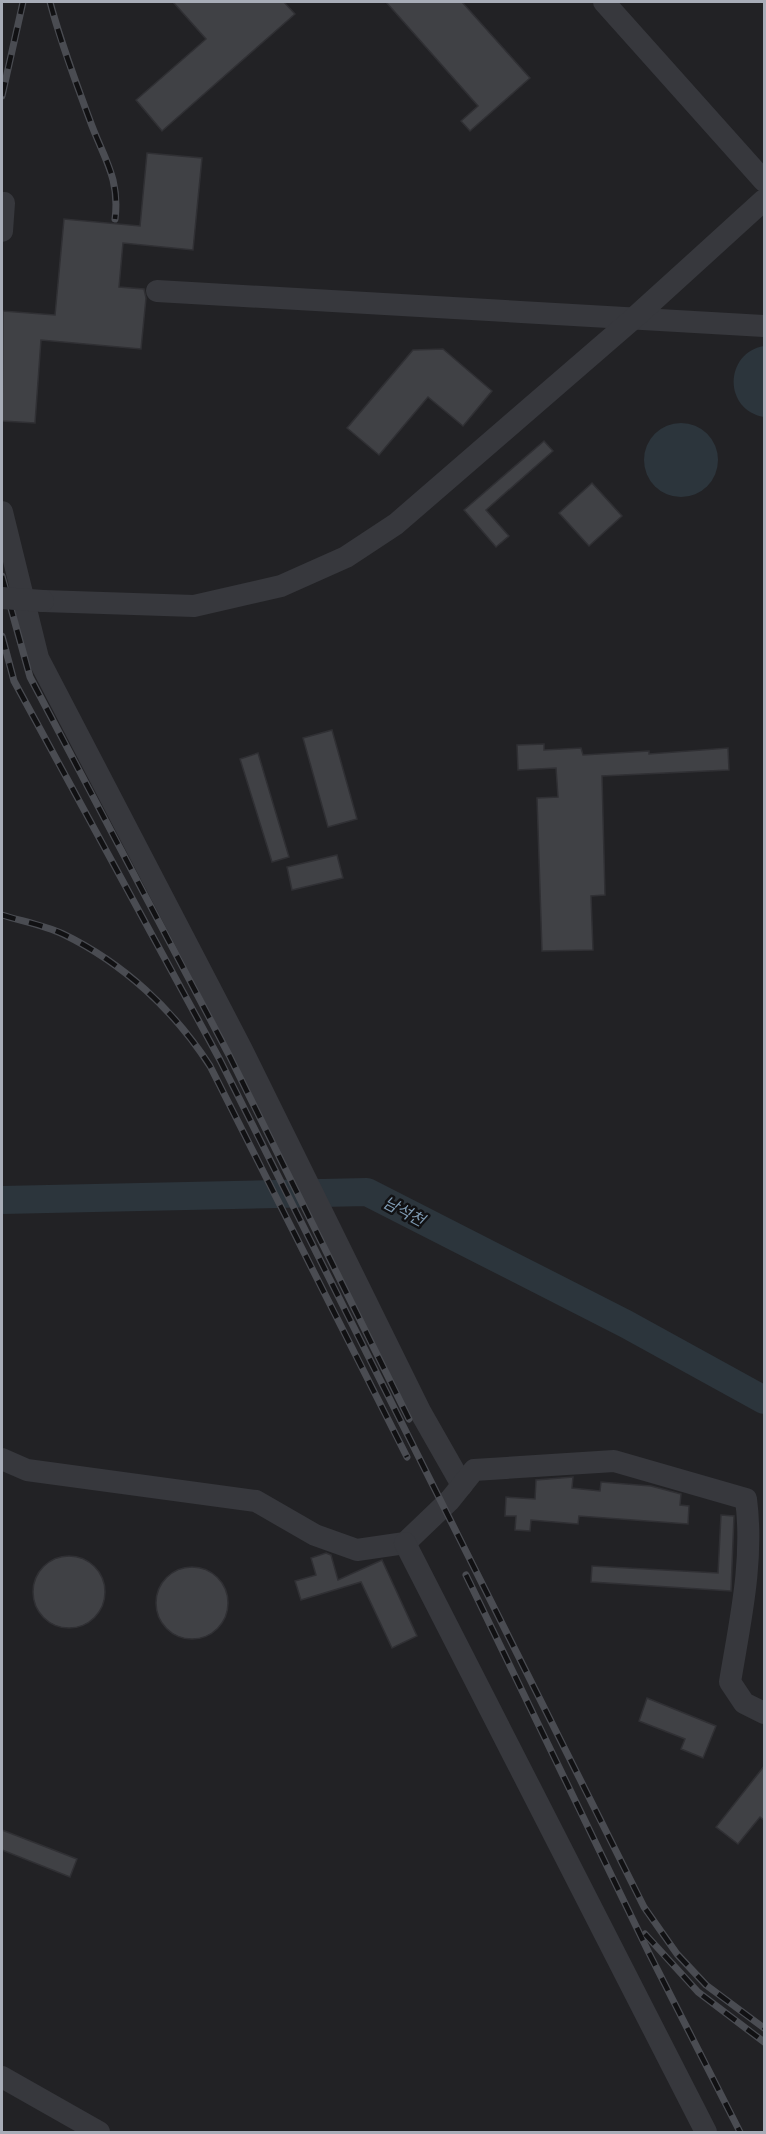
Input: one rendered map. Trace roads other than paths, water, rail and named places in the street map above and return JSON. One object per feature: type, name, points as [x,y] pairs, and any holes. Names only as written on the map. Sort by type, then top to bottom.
[{"type":"lane","points":[[604,2],[765,181]]},
{"type":"lane","points":[[2,598],[43,602],[194,606],[281,586],[346,557],[396,524],[633,319],[765,200]]},
{"type":"lane","points":[[2,231],[4,202]]},
{"type":"lane","points":[[157,291],[765,326]]},
{"type":"lane","points":[[2,512],[38,658],[241,1048],[421,1413],[462,1485]]},
{"type":"lane","points":[[2,1459],[27,1470],[256,1502],[315,1535],[357,1551],[405,1543],[474,1470],[614,1461],[746,1499],[750,1527],[749,1561],[730,1682],[744,1703],[765,1713]]},
{"type":"lane","points":[[405,1543],[706,2133]]},
{"type":"lane","points":[[2,2077],[99,2133]]},
{"type":"waterway","name":"남석천","points":[[2,1200],[367,1192],[626,1324],[764,1400]]},
{"type":"railway","points":[[2,96],[23,2]]},
{"type":"railway","points":[[50,2],[59,33],[113,181],[115,219]]},
{"type":"railway","points":[[2,576],[30,677],[229,1055],[409,1419]]},
{"type":"railway","points":[[2,636],[14,681],[220,1060],[644,1907],[677,1954],[706,1985],[764,2028]]},
{"type":"railway","points":[[2,915],[56,931],[106,959],[146,990],[196,1045],[210,1066],[407,1457]]},
{"type":"railway","points":[[466,1575],[649,1953],[740,2132]]},
{"type":"railway","points":[[645,1934],[698,1992],[764,2042]]}]
